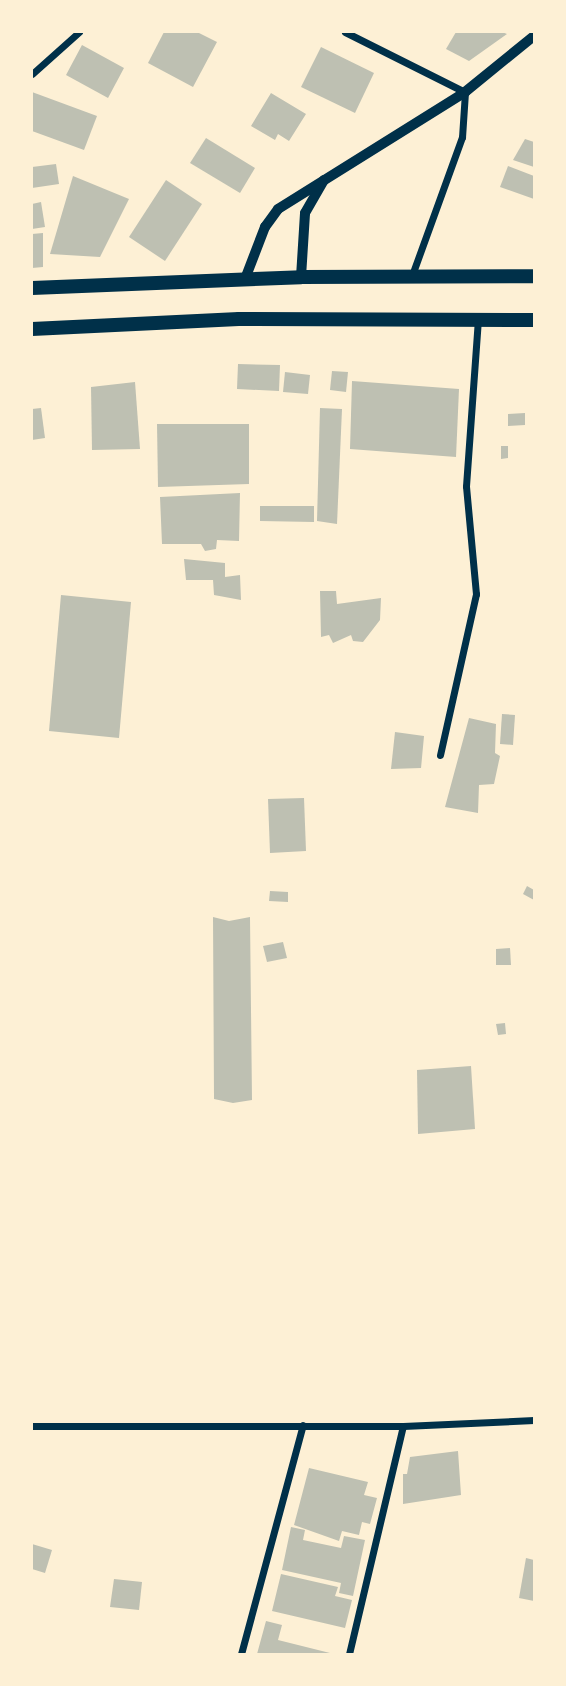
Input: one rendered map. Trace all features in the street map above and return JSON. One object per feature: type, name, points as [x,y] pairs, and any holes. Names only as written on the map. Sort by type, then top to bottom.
[{"type":"main road","points":[[32,288],[301,277],[534,273]]},
{"type":"main road","points":[[32,329],[239,319],[534,320]]},
{"type":"street","points":[[32,74],[79,32]]},
{"type":"street","points":[[345,32],[465,92]]},
{"type":"street","points":[[245,279],[265,227],[278,209],[465,92],[534,36]]},
{"type":"street","points":[[412,275],[462,137],[465,92]]},
{"type":"street","points":[[301,277],[305,213],[325,178]]},
{"type":"street","points":[[440,755],[476,594],[466,485],[478,318]]},
{"type":"street","points":[[32,1426],[403,1426],[534,1420]]},
{"type":"street","points":[[241,1654],[303,1425]]},
{"type":"street","points":[[349,1654],[403,1426]]},
{"type":"building","points":[[164,32],[197,32],[217,42],[193,87],[148,63]]},
{"type":"building","points":[[456,32],[507,34],[469,61],[446,49]]},
{"type":"building","points":[[82,45],[124,68],[108,98],[66,75]]},
{"type":"building","points":[[321,47],[374,73],[355,113],[301,87]]},
{"type":"building","points":[[32,92],[97,116],[84,150],[32,131]]},
{"type":"building","points":[[271,93],[306,114],[289,141],[278,134],[275,140],[251,126]]},
{"type":"building","points":[[206,138],[255,168],[240,193],[190,163]]},
{"type":"building","points":[[525,139],[534,142],[534,167],[513,160]]},
{"type":"building","points":[[56,164],[59,184],[32,188],[32,167]]},
{"type":"building","points":[[508,166],[534,176],[534,199],[500,187]]},
{"type":"building","points":[[73,176],[129,199],[100,257],[50,254]]},
{"type":"building","points":[[166,180],[202,204],[165,261],[129,237]]},
{"type":"building","points":[[41,202],[45,227],[32,229],[32,204]]},
{"type":"building","points":[[43,233],[43,267],[32,268],[32,234]]},
{"type":"building","points":[[238,364],[280,365],[279,391],[237,389]]},
{"type":"building","points":[[332,371],[348,372],[346,392],[330,390]]},
{"type":"building","points":[[285,372],[310,375],[308,394],[283,392]]},
{"type":"building","points":[[352,381],[459,389],[456,457],[350,449]]},
{"type":"building","points":[[135,382],[140,449],[92,450],[91,387]]},
{"type":"building","points":[[41,408],[45,438],[32,440],[32,409]]},
{"type":"building","points":[[320,408],[342,409],[337,524],[317,521]]},
{"type":"building","points":[[525,413],[525,425],[508,426],[508,414]]},
{"type":"building","points":[[157,424],[249,424],[249,484],[158,487]]},
{"type":"building","points":[[501,446],[508,446],[508,458],[501,459]]},
{"type":"building","points":[[240,493],[239,541],[217,540],[216,549],[205,551],[201,544],[162,544],[160,497]]},
{"type":"building","points":[[260,506],[314,506],[314,522],[260,521]]},
{"type":"building","points":[[184,559],[225,563],[225,577],[240,575],[241,600],[214,595],[213,580],[186,580]]},
{"type":"building","points":[[320,591],[336,591],[337,604],[381,598],[380,620],[363,642],[353,641],[351,635],[333,643],[329,635],[321,637]]},
{"type":"building","points":[[61,595],[131,602],[119,738],[49,731]]},
{"type":"building","points":[[502,714],[515,715],[513,745],[500,744]]},
{"type":"building","points":[[469,718],[496,724],[495,753],[500,756],[494,784],[479,785],[478,813],[445,807]]},
{"type":"building","points":[[395,732],[424,736],[421,768],[391,769]]},
{"type":"building","points":[[304,798],[306,851],[270,853],[268,799]]},
{"type":"building","points":[[527,886],[534,890],[534,900],[523,894]]},
{"type":"building","points":[[270,891],[288,892],[288,902],[269,901]]},
{"type":"building","points":[[213,917],[229,921],[250,917],[252,1100],[233,1103],[214,1099]]},
{"type":"building","points":[[283,942],[287,958],[267,962],[263,946]]},
{"type":"building","points":[[510,948],[511,965],[496,965],[496,949]]},
{"type":"building","points":[[505,1023],[506,1034],[498,1035],[496,1024]]},
{"type":"building","points":[[471,1066],[475,1129],[418,1134],[417,1070]]},
{"type":"building","points":[[458,1451],[461,1495],[403,1504],[403,1474],[407,1474],[410,1457]]},
{"type":"building","points":[[309,1468],[368,1482],[364,1495],[377,1498],[370,1524],[362,1522],[359,1535],[342,1531],[339,1541],[294,1525]]},
{"type":"building","points":[[291,1527],[305,1530],[303,1540],[341,1548],[344,1536],[365,1540],[353,1596],[339,1593],[341,1583],[282,1570]]},
{"type":"building","points":[[32,1544],[52,1550],[45,1573],[32,1569]]},
{"type":"building","points":[[526,1558],[534,1560],[534,1601],[519,1598]]},
{"type":"building","points":[[281,1574],[338,1587],[335,1596],[352,1600],[345,1628],[272,1611]]},
{"type":"building","points":[[114,1579],[142,1582],[139,1610],[110,1607]]},
{"type":"building","points":[[266,1621],[282,1625],[278,1640],[334,1654],[257,1654]]}]
